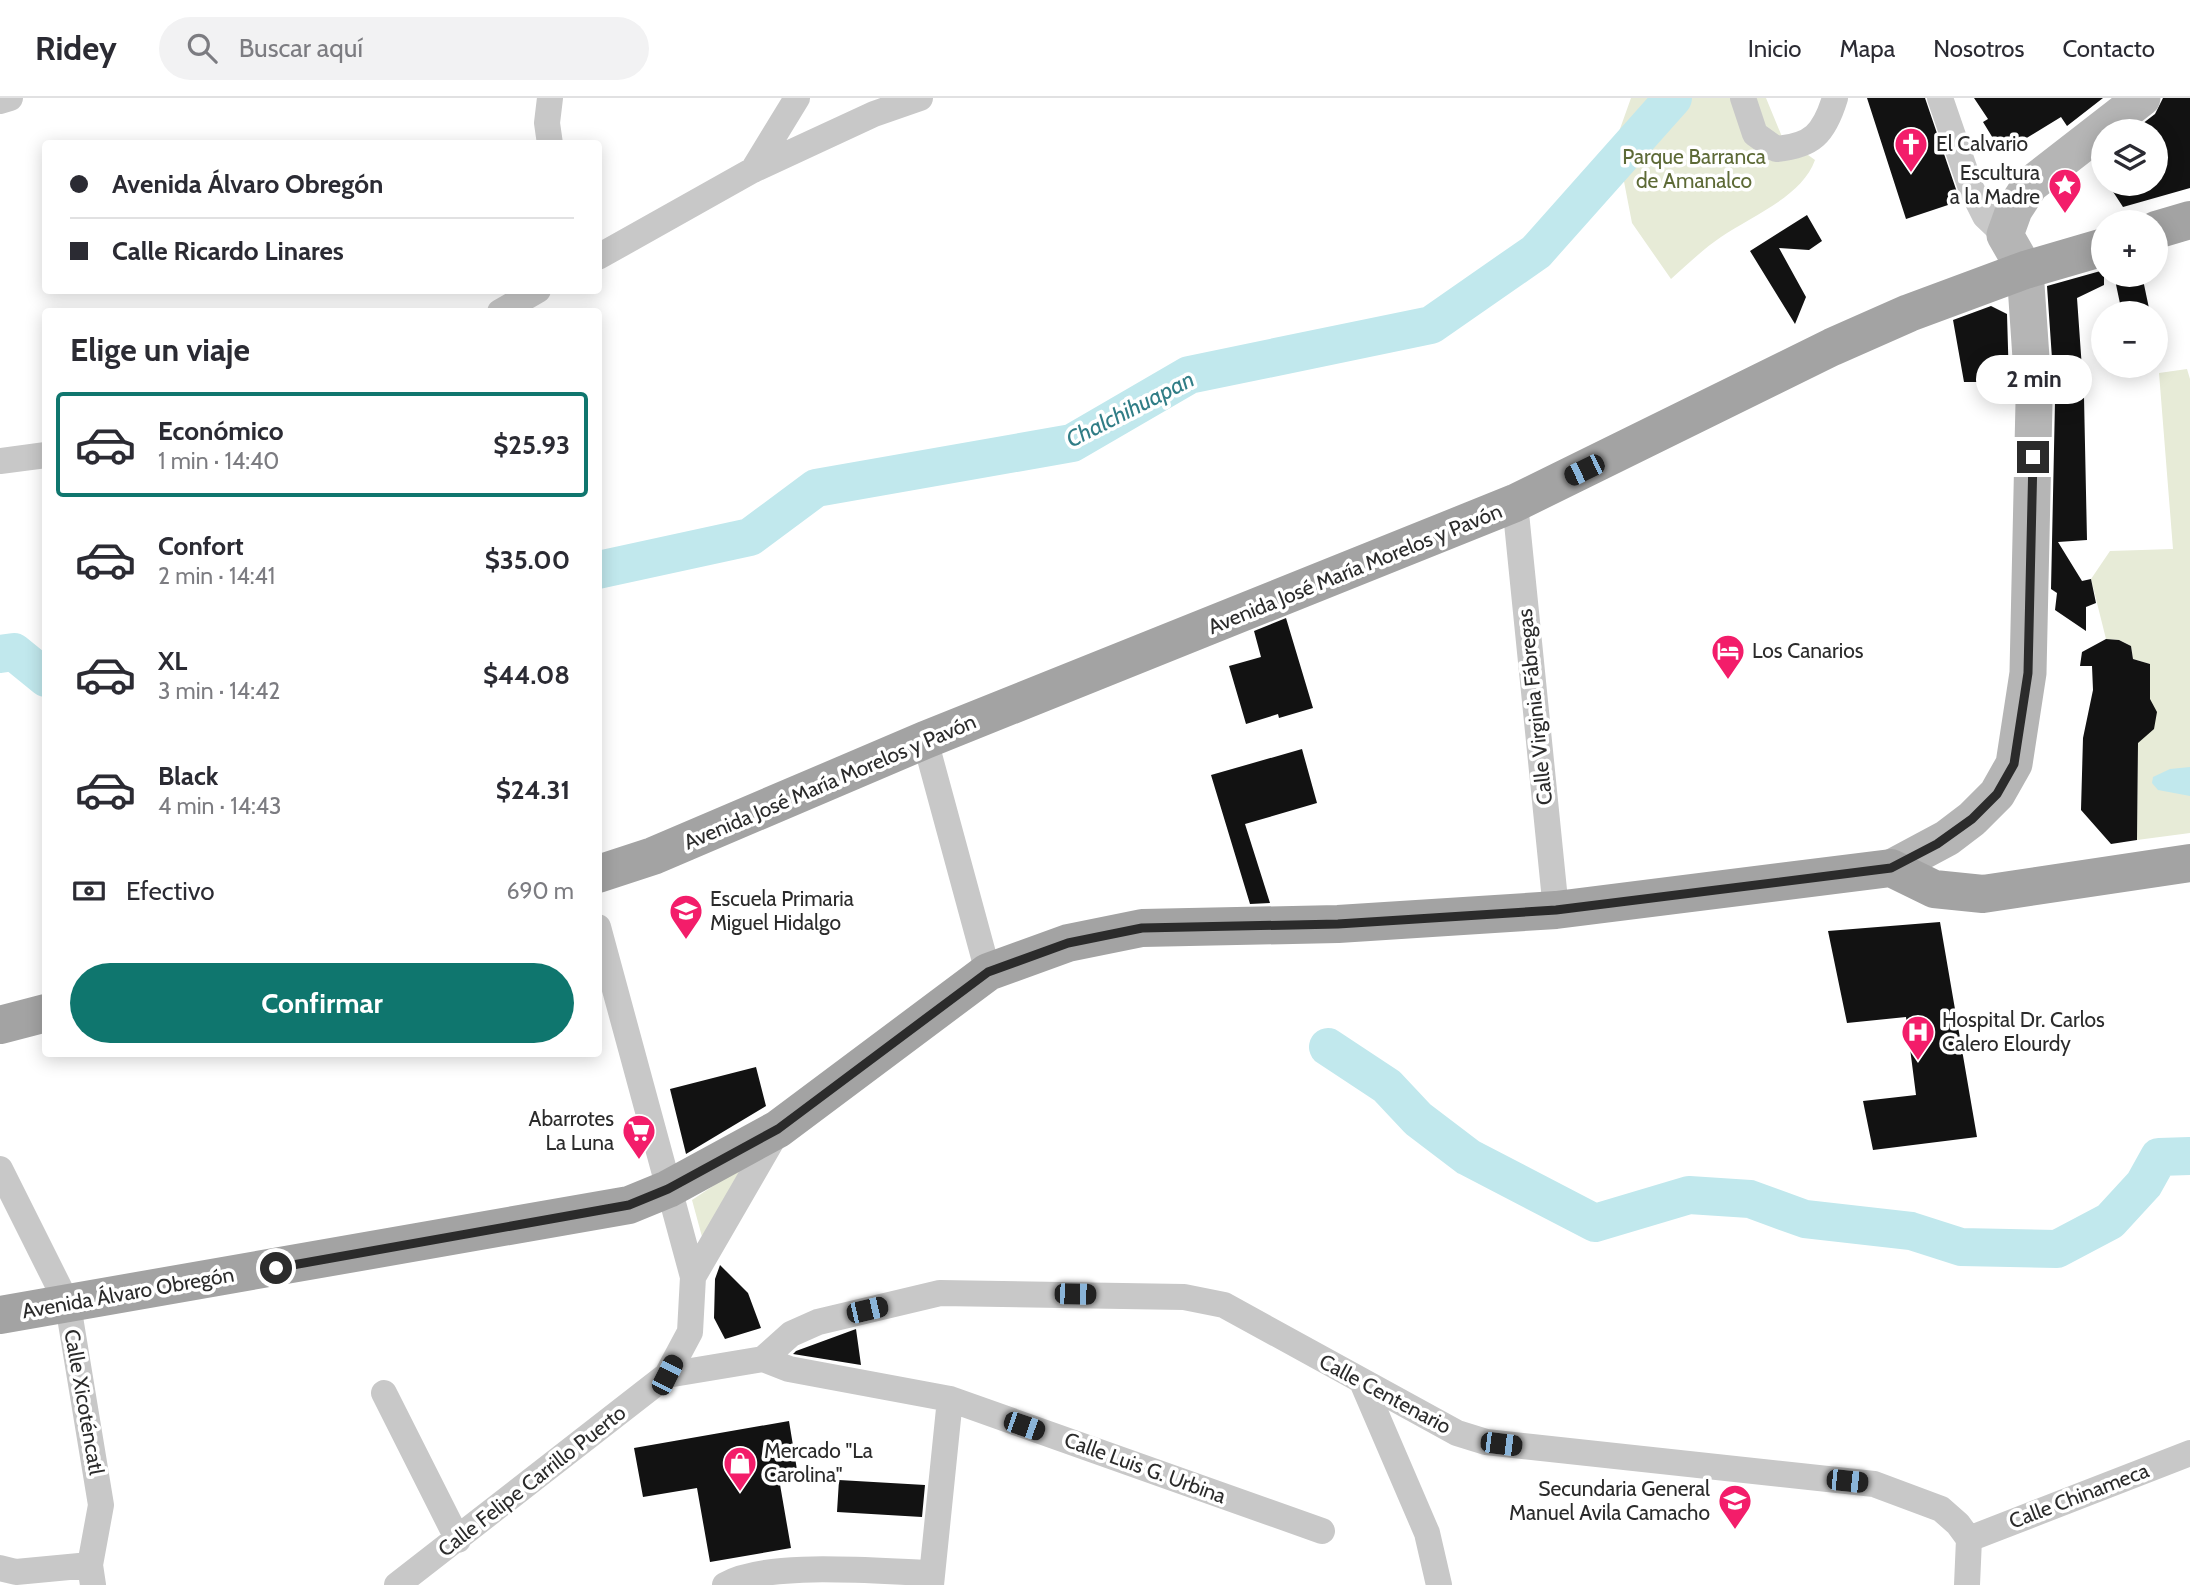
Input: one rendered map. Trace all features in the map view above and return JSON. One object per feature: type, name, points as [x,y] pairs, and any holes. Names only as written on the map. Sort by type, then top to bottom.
[{"type":"main road","points":[[2168,226],[2190,220]]},
{"type":"main road","name":"Avenida José María Morelos y Pavón","points":[[602,873],[653,856],[925,740],[1515,503],[1832,347],[1909,313],[2025,270],[2091,251]]},
{"type":"main road","points":[[1891,868],[1934,889],[1983,894],[2190,863]]},
{"type":"main road","name":"Avenida Álvaro Obregón","points":[[0,1315],[629,1205],[668,1189],[778,1129],[988,972],[1068,943],[1142,928],[1338,924],[1556,910],[1891,868]]},
{"type":"main road","points":[[0,1025],[42,1014]]},
{"type":"street","points":[[0,101],[10,98]]},
{"type":"street","points":[[549,140],[547,123],[550,98]]},
{"type":"street","points":[[753,170],[797,98]]},
{"type":"street","points":[[602,255],[753,170],[874,114],[920,98]]},
{"type":"street","points":[[1743,98],[1755,134],[1776,149],[1802,146],[1818,134],[1835,98]]},
{"type":"street","points":[[1891,868],[1947,838],[1972,819],[1997,794],[2014,764],[2029,660],[2034,402],[2025,270],[2005,235],[1985,216],[1970,188],[1940,98]]},
{"type":"street","points":[[2005,235],[2014,210],[2030,186],[2142,98]]},
{"type":"street","points":[[506,308],[531,294]]},
{"type":"street","points":[[0,461],[42,456]]},
{"type":"street","name":"Calle Virginia Fábregas","points":[[1515,503],[1556,910]]},
{"type":"street","points":[[925,740],[988,972]]},
{"type":"street","points":[[602,942],[693,1277],[690,1332],[667,1375]]},
{"type":"street","points":[[693,1277],[778,1129]]},
{"type":"street","name":"Calle Xicoténcatl","points":[[0,1169],[68,1305],[101,1504],[91,1575],[16,1572],[0,1568]]},
{"type":"street","name":"Calle Centenario","points":[[763,1359],[791,1334],[818,1322],[940,1293],[1184,1297],[1224,1305],[1363,1384],[1457,1433],[1486,1442],[1874,1484],[1941,1509],[1958,1524],[1969,1539]]},
{"type":"street","points":[[690,1332],[728,1367]]},
{"type":"street","points":[[667,1375],[728,1367],[763,1359]]},
{"type":"street","name":"Calle Luis G. Urbina","points":[[763,1359],[789,1369],[950,1399],[1322,1531]]},
{"type":"street","name":"Calle Felipe Carrillo Puerto","points":[[411,1581],[458,1540],[667,1375]]},
{"type":"street","points":[[1363,1384],[1427,1533],[1439,1585]]},
{"type":"street","points":[[384,1393],[458,1540]]},
{"type":"street","points":[[726,1585],[740,1577],[801,1571],[932,1579],[950,1399]]},
{"type":"street","name":"Calle Chinameca","points":[[1969,1539],[2190,1453]]},
{"type":"street","points":[[1968,1585],[1969,1539]]},
{"type":"green space","name":"Parque Barranca de Amanalco","points":[[1631,98],[1766,98],[1785,144],[1797,147],[1815,160],[1799,185],[1787,195],[1714,242],[1671,279],[1632,223],[1616,140]]},
{"type":"green space","points":[[2187,369],[2190,379],[2190,833],[2137,840],[2138,743],[2150,699],[2150,664],[2133,659],[2131,646],[2119,640],[2106,639],[2091,579],[2110,551],[2173,549],[2159,378],[2168,378],[2168,372]]},
{"type":"green space","points":[[749,1162],[704,1244],[692,1200]]},
{"type":"water","points":[[2190,767],[2190,796],[2158,790],[2152,783],[2153,777],[2170,769]]},
{"type":"building","points":[[1867,98],[1925,98],[1960,201],[1906,219]]},
{"type":"building","points":[[1974,98],[2103,98],[2067,126],[2061,117],[2002,153],[1983,122],[1988,119]]},
{"type":"building","points":[[2163,98],[2190,98],[2190,188],[2168,194],[2168,119],[2149,119],[2155,114]]},
{"type":"building","points":[[2116,196],[2162,196],[2123,207]]},
{"type":"building","points":[[1807,215],[1822,241],[1809,250],[1779,248],[1806,297],[1795,324],[1750,251]]},
{"type":"building","points":[[2091,274],[2091,287],[2100,287],[2077,298],[2084,397],[2087,540],[2058,542],[2082,581],[2091,579],[2096,603],[2086,607],[2086,631],[2055,610],[2057,593],[2051,589],[2055,402],[2047,286]]},
{"type":"building","points":[[2117,287],[2145,287],[2147,301],[2119,301]]},
{"type":"building","points":[[1991,306],[2007,314],[2009,382],[1964,382],[1953,320]]},
{"type":"building","points":[[1286,618],[1313,708],[1279,718],[1278,714],[1246,724],[1229,666],[1261,657],[1254,631]]},
{"type":"building","points":[[2106,639],[2119,640],[2131,646],[2133,659],[2150,664],[2150,699],[2157,712],[2154,729],[2138,743],[2137,840],[2111,844],[2081,810],[2083,738],[2093,690],[2092,666],[2080,666],[2082,652]]},
{"type":"building","points":[[1302,749],[1317,803],[1245,824],[1270,903],[1250,904],[1211,775]]},
{"type":"building","points":[[1940,922],[1977,1137],[1873,1150],[1863,1101],[1916,1095],[1906,1017],[1847,1023],[1828,931]]},
{"type":"building","points":[[756,1067],[766,1106],[686,1154],[670,1089]]},
{"type":"building","points":[[720,1265],[748,1293],[761,1328],[725,1339],[714,1318],[715,1279]]},
{"type":"building","points":[[856,1329],[861,1365],[793,1354],[796,1351]]},
{"type":"building","name":"Mercado \"La Carolina\"","points":[[789,1421],[797,1470],[778,1473],[791,1548],[710,1562],[697,1488],[643,1497],[634,1448]]},
{"type":"building","points":[[839,1480],[925,1485],[922,1517],[837,1512]]},
{"type":"waterway","name":"Chalchihuapan","points":[[602,569],[750,537],[816,488],[1072,443],[1189,375],[1431,325],[1536,252],[1673,98]]},
{"type":"waterway","name":"Chalchihuapan","points":[[0,654],[14,652],[42,675]]},
{"type":"waterway","points":[[1328,1047],[1387,1086],[1418,1119],[1468,1157],[1595,1223],[1689,1195],[1750,1199],[1805,1219],[1911,1231],[1961,1247],[2057,1249],[2110,1221],[2144,1184],[2159,1157],[2190,1156]]},
{"type":"place","name":"El Calvario","points":[[1911,174]]},
{"type":"place","name":"Escultura a la Madre","points":[[2065,215]]},
{"type":"place","name":"Los Canarios","points":[[1728,681]]},
{"type":"place","name":"Escuela Primaria Miguel Hidalgo","points":[[686,941]]},
{"type":"place","name":"Hospital Dr. Carlos Calero Elourdy","points":[[1918,1062]]},
{"type":"place","name":"Abarrotes La Luna","points":[[639,1161]]},
{"type":"place","name":"Mercado \"La Carolina\"","points":[[740,1493]]},
{"type":"place","name":"Secundaria General Manuel Avila Camacho","points":[[1735,1531]]},
{"type":"route","points":[[276,1268],[629,1205],[668,1189],[778,1129],[988,972],[1068,943],[1142,928],[1338,924],[1556,910],[1891,868],[1947,838],[1972,819],[1997,794],[2014,764],[2028,673],[2033,457]]}]
